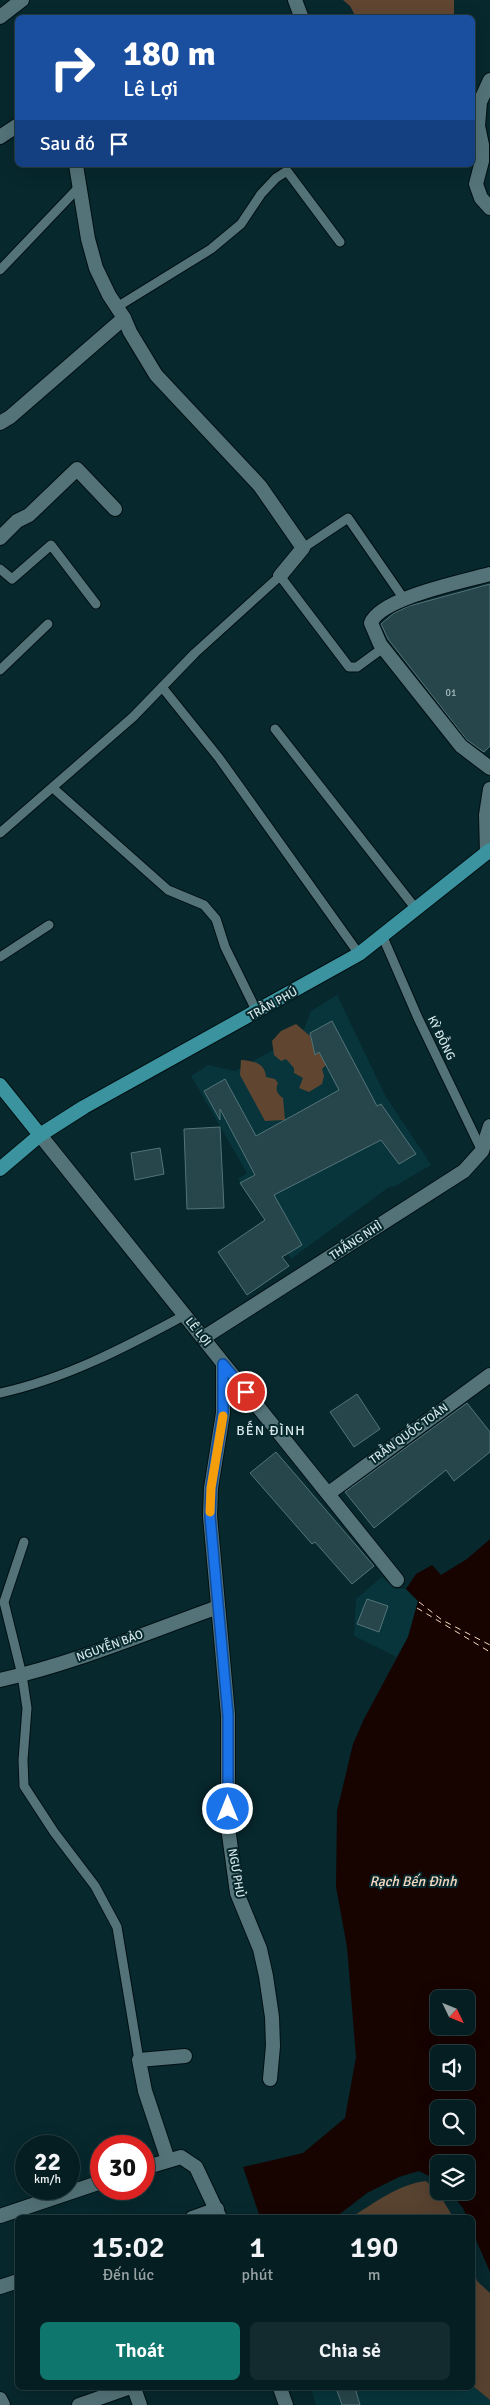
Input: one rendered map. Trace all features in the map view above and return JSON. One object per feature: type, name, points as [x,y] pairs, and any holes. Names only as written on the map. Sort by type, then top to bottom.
[{"type":"main road","name":"TRẦN PHÚ","points":[[0,1169],[40,1135],[84,1107],[359,954],[488,851]]},
{"type":"main road","name":"LÊ LỢI","points":[[0,1085],[40,1135]]},
{"type":"street","points":[[0,17],[22,0]]},
{"type":"street","points":[[294,0],[301,15]]},
{"type":"street","points":[[490,80],[480,102],[478,126],[482,145],[482,161],[476,184],[481,198],[490,208]]},
{"type":"street","points":[[0,137],[15,127]]},
{"type":"street","points":[[76,167],[88,238],[96,268],[130,332],[156,375],[260,486],[303,548],[280,576]]},
{"type":"street","points":[[0,423],[10,418],[121,312]]},
{"type":"street","points":[[0,538],[17,521],[29,515],[77,469],[115,509]]},
{"type":"street","points":[[490,574],[426,590],[404,600],[375,617],[371,622],[375,636],[383,648],[461,746],[490,768]]},
{"type":"street","points":[[488,851],[486,815],[490,789]]},
{"type":"street","name":"THẮNG NHÌ","points":[[203,1338],[464,1172],[482,1151],[490,1126]]},
{"type":"street","name":"LÊ LỢI","points":[[40,1135],[397,1580]]},
{"type":"street","name":"NGƯ PHỦ","points":[[223,1364],[223,1413],[211,1488],[210,1516],[228,1715],[228,1827],[237,1893],[260,1949],[266,1976],[272,2017],[273,2046],[270,2079]]},
{"type":"street","name":"TRẦN QUỐC TOẢN","points":[[329,1493],[490,1375]]},
{"type":"street","name":"NGUYỄN BẢO","points":[[0,1680],[66,1663],[218,1607]]},
{"type":"street","points":[[168,2160],[145,2091],[139,2060],[185,2056]]},
{"type":"street","points":[[155,2164],[180,2157],[196,2167],[219,2213]]},
{"type":"street","points":[[0,2216],[90,2186]]},
{"type":"street","points":[[0,2287],[15,2282]]},
{"type":"street","points":[[79,2405],[122,2390]]},
{"type":"street","points":[[135,2390],[140,2405]]},
{"type":"street","points":[[281,2390],[286,2405]]},
{"type":"street","points":[[0,2399],[3,2405]]},
{"type":"lane","points":[[121,312],[211,250],[241,224],[261,194],[276,178],[287,172],[340,242]]},
{"type":"lane","points":[[0,270],[80,186]]},
{"type":"lane","points":[[303,548],[348,518],[404,600]]},
{"type":"lane","points":[[0,569],[12,579],[51,545],[96,604]]},
{"type":"lane","points":[[0,833],[133,718],[195,653],[280,576],[349,667],[357,667],[383,648]]},
{"type":"lane","points":[[0,670],[48,624]]},
{"type":"lane","points":[[162,686],[219,758],[359,954]]},
{"type":"lane","points":[[275,729],[416,909]]},
{"type":"lane","points":[[53,788],[168,890],[204,905],[216,919],[225,947],[257,1012]]},
{"type":"lane","points":[[0,956],[49,925]]},
{"type":"lane","name":"KỲ ĐỒNG","points":[[382,935],[418,1018],[482,1151]]},
{"type":"lane","points":[[0,1393],[31,1386],[80,1366],[185,1316]]},
{"type":"lane","points":[[24,1542],[4,1602],[22,1675],[27,1708],[23,1760],[24,1786],[54,1832],[95,1886],[117,1927],[139,2060]]},
{"type":"shaded area","points":[[343,0],[454,0],[454,15],[355,15],[350,6]]},
{"type":"shaded area","points":[[337,995],[385,1095],[431,1165],[395,1186],[389,1187],[291,1259],[238,1179],[247,1173],[191,1076],[208,1065],[235,1071],[302,1034],[311,1011]]},
{"type":"shaded area","points":[[296,1024],[310,1036],[315,1054],[319,1052],[326,1065],[322,1069],[324,1076],[322,1084],[309,1092],[299,1088],[303,1078],[294,1073],[294,1068],[286,1059],[281,1061],[274,1055],[272,1041],[281,1031]]},
{"type":"shaded area","points":[[241,1060],[258,1064],[264,1069],[266,1077],[275,1079],[278,1083],[277,1090],[283,1098],[285,1120],[265,1121],[240,1075]]},
{"type":"shaded area","points":[[382,1577],[395,1589],[406,1589],[418,1601],[408,1637],[397,1657],[354,1636],[356,1599]]},
{"type":"shaded area","points":[[426,2181],[430,2185],[430,2200],[443,2200],[452,2215],[355,2215],[378,2200],[406,2186]]},
{"type":"shaded area","points":[[475,2274],[477,2281],[490,2293],[490,2400],[475,2388]]},
{"type":"shaded area","points":[[475,2388],[490,2400],[490,2405],[316,2405],[312,2390],[475,2390]]},
{"type":"water","name":"Rạch Bến Đình","points":[[490,1539],[490,2272],[475,2238],[475,2215],[466,2215],[456,2200],[475,2200],[475,2155],[430,2155],[430,2176],[419,2171],[399,2177],[367,2193],[339,2215],[259,2215],[243,2167],[303,2153],[345,2118],[356,2057],[347,1947],[336,1887],[337,1811],[353,1744],[364,1719],[408,1637],[418,1601],[406,1589],[416,1574],[432,1565],[441,1575],[467,1559]]},
{"type":"building","points":[[490,584],[490,746],[484,752],[467,740],[388,639],[381,624],[394,613],[409,606]]},
{"type":"building","points":[[332,1021],[377,1106],[381,1104],[416,1154],[399,1164],[381,1140],[274,1195],[302,1245],[282,1257],[289,1266],[247,1295],[218,1252],[265,1220],[240,1183],[255,1175],[220,1109],[220,1120],[204,1091],[225,1079],[256,1136],[339,1090],[319,1052],[315,1055],[310,1033]]},
{"type":"building","points":[[220,1127],[224,1208],[187,1209],[184,1129]]},
{"type":"building","points":[[160,1148],[164,1174],[135,1180],[131,1153]]},
{"type":"building","points":[[357,1394],[380,1429],[354,1447],[330,1412]]},
{"type":"building","points":[[467,1403],[490,1432],[490,1452],[454,1481],[446,1470],[374,1528],[345,1492]]},
{"type":"building","points":[[276,1452],[374,1566],[352,1584],[315,1542],[312,1544],[250,1473]]},
{"type":"building","points":[[367,1599],[388,1606],[379,1632],[357,1624]]},
{"type":"building","points":[[337,2390],[356,2390],[360,2405],[342,2405]]},
{"type":"ferry route","points":[[419,1602],[442,1620],[490,1645]]},
{"type":"ferry route","points":[[417,1608],[490,1652]]},
{"type":"slow traffic","points":[[210,1512],[211,1488],[223,1416]]},
{"type":"district","name":"BẾN ĐÌNH","points":[[271,1430]]},
{"type":"route","points":[[228,1809],[228,1715],[213,1570],[210,1516],[211,1488],[223,1413],[223,1364],[246,1392]]}]
